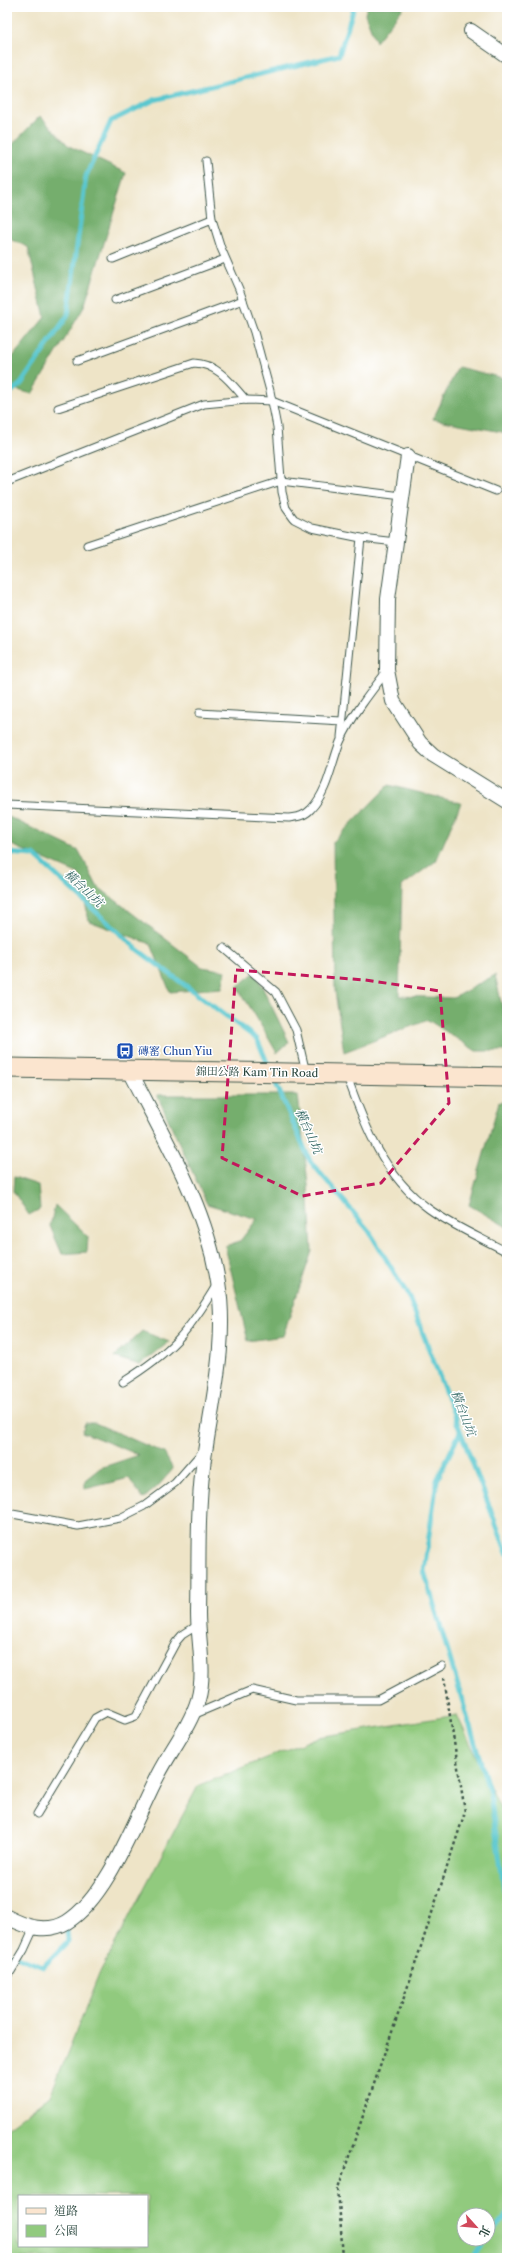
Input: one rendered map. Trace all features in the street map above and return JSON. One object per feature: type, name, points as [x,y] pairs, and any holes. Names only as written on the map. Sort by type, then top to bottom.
[{"type":"main road","name":"錦田公路 Kam Tin Road","points":[[7,1068],[507,1077]]},
{"type":"street","points":[[472,31],[507,56]]},
{"type":"street","points":[[408,456],[388,599],[387,670],[393,701],[420,743],[445,764],[507,801]]},
{"type":"street","points":[[7,1917],[34,1928],[57,1926],[76,1915],[98,1890],[116,1860],[146,1796],[191,1716],[198,1700],[201,1686],[198,1625],[201,1499],[206,1448],[219,1368],[221,1316],[218,1283],[201,1218],[179,1166],[130,1070]]},
{"type":"lane","points":[[206,161],[212,219],[225,259],[243,300],[256,339],[272,401],[277,427],[281,482],[286,508],[294,519],[312,528],[361,538],[396,542]]},
{"type":"lane","points":[[113,259],[212,219]]},
{"type":"lane","points":[[115,300],[225,259]]},
{"type":"lane","points":[[77,361],[243,300]]},
{"type":"lane","points":[[58,408],[194,363],[205,363],[217,370],[246,400]]},
{"type":"lane","points":[[7,482],[204,404],[246,400],[272,401],[496,491]]},
{"type":"lane","points":[[87,545],[281,482],[402,496]]},
{"type":"lane","points":[[341,741],[361,538]]},
{"type":"lane","points":[[7,805],[281,817],[301,816],[310,811],[318,800],[325,786],[341,741],[357,710],[387,670]]},
{"type":"lane","points":[[199,713],[342,721]]},
{"type":"lane","points":[[224,948],[276,992],[296,1030],[306,1073]]},
{"type":"lane","points":[[346,1074],[376,1149],[391,1172],[429,1209],[507,1252]]},
{"type":"lane","points":[[123,1382],[154,1362],[177,1342],[196,1319],[218,1283]]},
{"type":"lane","points":[[7,1513],[78,1526],[120,1518],[144,1506],[175,1483],[206,1448]]},
{"type":"lane","points":[[36,1814],[95,1718],[106,1712],[125,1720],[136,1716],[176,1642],[182,1635],[198,1625]]},
{"type":"lane","points":[[191,1716],[252,1690],[296,1700],[378,1700],[442,1666]]},
{"type":"lane","points":[[7,1978],[24,1950],[34,1928]]},
{"type":"path","points":[[343,2258],[338,2188],[410,1980],[465,1812],[442,1666]]},
{"type":"highlighted area","points":[[236,970],[365,980],[440,991],[449,1103],[381,1183],[302,1196],[222,1158],[228,1058]]},
{"type":"green space","points":[[367,7],[404,7],[376,42],[365,14]]},
{"type":"green space","points":[[40,116],[69,146],[126,173],[84,307],[32,394],[7,387],[7,364],[45,317],[28,247],[7,238],[7,150]]},
{"type":"green space","points":[[458,367],[507,379],[507,433],[433,419]]},
{"type":"green space","points":[[389,785],[461,803],[436,861],[402,886],[399,996],[453,998],[495,975],[507,1028],[507,1051],[476,1051],[428,1020],[344,1052],[335,991],[333,842]]},
{"type":"green space","points":[[7,816],[79,851],[97,886],[202,967],[226,971],[222,988],[170,992],[151,944],[89,921],[79,874],[7,843]]},
{"type":"green space","points":[[255,972],[289,1042],[277,1053],[237,987]]},
{"type":"green space","points":[[157,1095],[298,1095],[308,1184],[312,1251],[283,1336],[248,1341],[225,1246],[240,1241],[257,1219],[207,1204]]},
{"type":"green space","points":[[499,1102],[507,1102],[507,1227],[469,1205]]},
{"type":"green space","points":[[14,1177],[38,1185],[40,1209],[29,1215],[13,1191]]},
{"type":"green space","points":[[55,1205],[88,1237],[87,1252],[62,1254],[50,1226]]},
{"type":"green space","points":[[142,1331],[169,1342],[140,1365],[114,1357]]},
{"type":"green space","points":[[85,1423],[95,1423],[164,1453],[173,1469],[158,1486],[143,1499],[129,1478],[85,1489],[85,1480],[100,1468],[139,1455],[82,1432]]},
{"type":"green space","points":[[457,1715],[507,1823],[507,2258],[7,2258],[7,2128],[50,2096],[100,1972],[198,1786],[318,1737]]},
{"type":"waterway","points":[[7,395],[21,384],[68,315],[86,176],[111,121],[154,100],[339,55],[354,7]]},
{"type":"waterway","name":"橫台山坑","points":[[7,853],[34,855],[138,950],[257,1039],[270,1069]]},
{"type":"waterway","name":"橫台山坑","points":[[273,1077],[310,1161],[369,1231],[409,1297],[507,1553]]},
{"type":"waterway","points":[[460,1432],[437,1480],[424,1571],[490,1794],[507,1909]]},
{"type":"waterway","points":[[7,1953],[43,1967],[68,1941],[66,1924]]},
{"type":"waterway","points":[[496,2228],[507,2214]]},
{"type":"waterway","points":[[473,2258],[481,2247]]},
{"type":"place","name":"磚窰 Chun Yiu","points":[[125,1051]]}]
